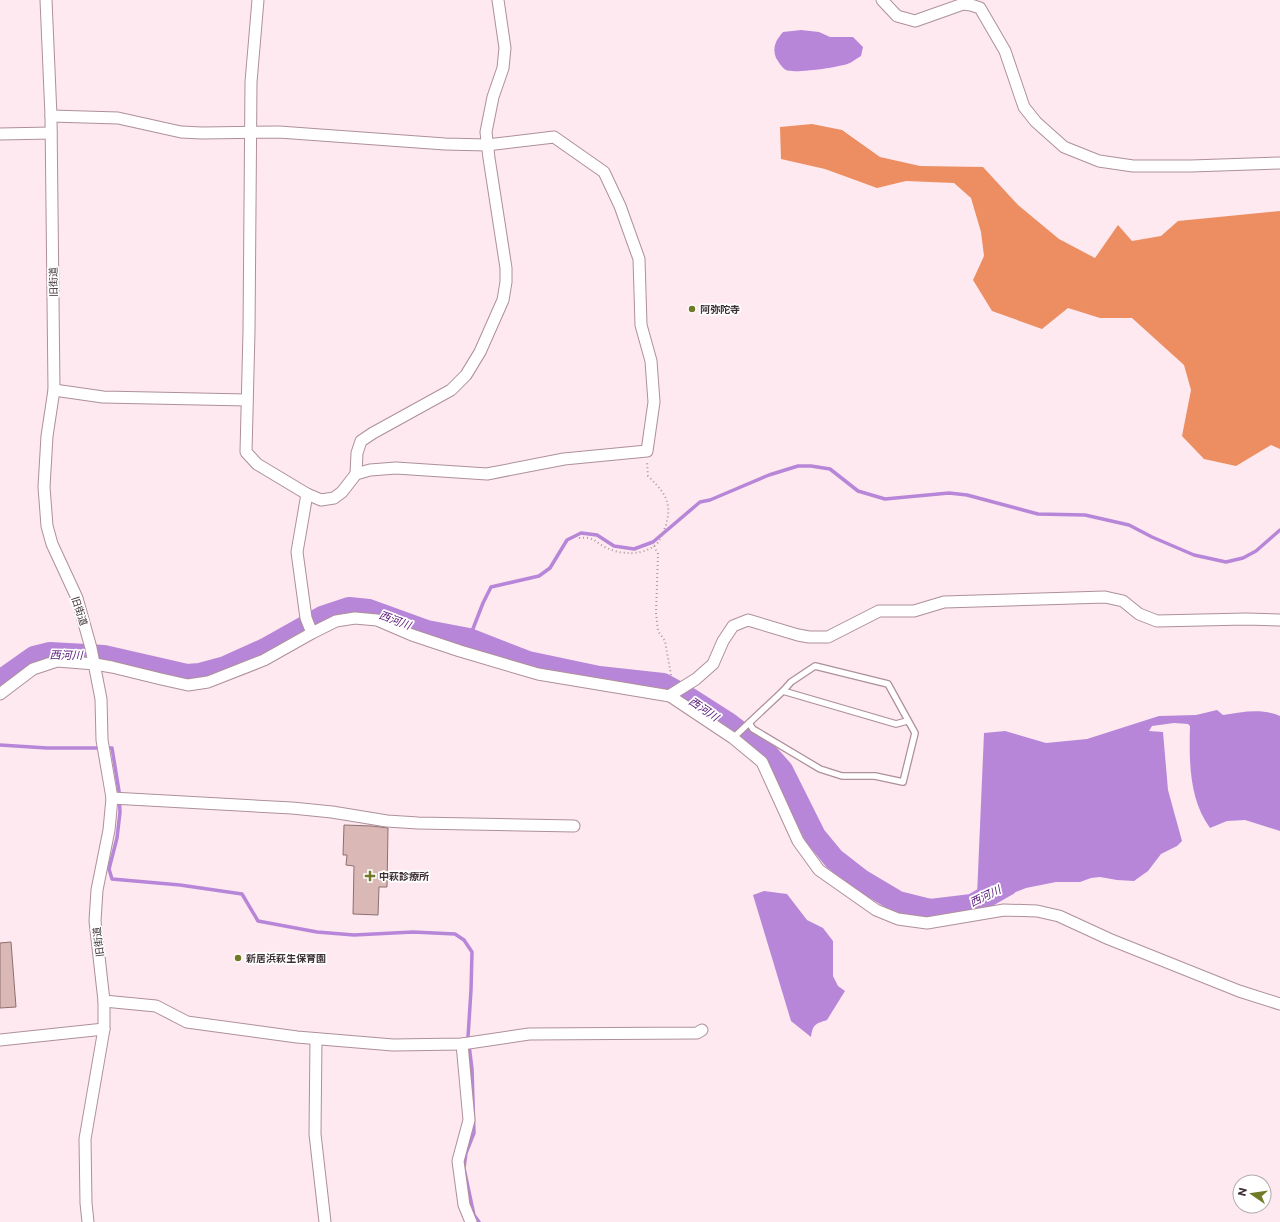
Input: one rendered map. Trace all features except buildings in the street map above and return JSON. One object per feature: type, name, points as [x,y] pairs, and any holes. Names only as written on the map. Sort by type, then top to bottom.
[{"type":"street","name":"旧街道","points":[[46,0],[51,116],[54,390],[47,436],[44,487],[47,526],[52,544],[77,598],[92,648],[101,699],[104,756],[117,798],[97,890],[95,921],[104,1001],[104,1029],[85,1139],[86,1203],[88,1222]]},
{"type":"street","points":[[258,0],[252,82],[246,452],[257,464],[307,494],[321,500],[334,498],[342,492],[356,474],[357,453],[361,441],[373,432],[451,390],[466,375],[480,352],[503,300],[506,282],[506,268],[486,132],[493,97],[503,68],[505,48],[498,0]]},
{"type":"street","points":[[882,0],[897,16],[915,21],[963,4],[971,4],[980,8],[1006,51],[1024,107],[1036,122],[1064,147],[1100,161],[1133,166],[1280,163]]},
{"type":"street","points":[[51,116],[118,118],[188,132],[202,133],[279,132],[445,144],[487,145],[554,137],[604,172],[620,206],[639,259],[642,325],[651,361],[654,402],[647,451],[564,459],[487,474],[396,468],[370,470],[356,474]]},
{"type":"street","points":[[0,134],[51,132]]},
{"type":"street","points":[[54,390],[103,398],[247,400]]},
{"type":"street","points":[[307,494],[297,552],[306,618],[311,631]]},
{"type":"street","points":[[674,693],[696,679],[713,664],[723,641],[733,626],[748,620],[798,635],[809,637],[828,637],[879,611],[914,611],[944,602],[1105,597],[1123,602],[1139,614],[1158,621],[1246,619],[1280,620]]},
{"type":"street","points":[[0,694],[33,669],[57,661],[95,663],[188,684],[208,682],[264,660],[311,631],[336,621],[355,618],[378,620],[419,638],[538,674],[674,693],[735,736],[762,762],[798,841],[819,870],[876,910],[898,919],[927,923],[1004,910],[1037,912],[1059,916],[1109,940],[1239,991],[1280,1004]]},
{"type":"street","points":[[117,798],[292,808],[332,812],[387,822],[574,826]]},
{"type":"street","points":[[104,1001],[156,1006],[187,1022],[316,1039],[393,1045],[463,1044],[529,1034],[697,1033],[702,1030]]},
{"type":"street","points":[[0,1040],[104,1029]]},
{"type":"street","points":[[316,1039],[315,1134],[326,1222]]},
{"type":"street","points":[[463,1044],[469,1120],[458,1161],[464,1205],[471,1222]]},
{"type":"lane","points":[[735,736],[791,682],[815,666],[888,684],[915,733],[903,782],[875,776],[842,776],[820,769],[753,729],[749,723]]},
{"type":"lane","points":[[783,691],[896,724],[908,721]]},
{"type":"path","points":[[579,538],[587,537],[605,547],[629,554],[643,551],[654,546],[659,541],[667,522],[668,504],[666,497],[648,476],[646,461],[647,451]]},
{"type":"path","points":[[654,546],[658,554],[656,613],[658,632],[665,641],[674,693]]},
{"type":"shaded area","points":[[812,124],[842,130],[880,157],[920,166],[983,167],[1018,205],[1059,239],[1095,258],[1118,225],[1132,241],[1161,236],[1178,221],[1280,211],[1280,449],[1271,445],[1236,466],[1204,459],[1182,436],[1191,390],[1184,365],[1132,318],[1100,318],[1068,308],[1042,329],[992,311],[973,280],[984,256],[981,232],[971,198],[954,183],[906,181],[877,188],[825,169],[781,159],[780,127]]},
{"type":"water","points":[[801,30],[819,32],[830,37],[853,37],[863,47],[861,56],[845,65],[807,71],[786,70],[776,58],[774,50],[775,44],[783,32]]},
{"type":"water","points":[[1217,710],[1223,715],[1259,711],[1280,716],[1280,831],[1245,820],[1227,821],[1210,828],[1203,817],[1194,792],[1190,766],[1190,726],[1188,724],[1174,723],[1152,726],[1149,731],[1163,732],[1168,790],[1182,841],[1177,846],[1161,854],[1148,871],[1134,881],[1100,877],[1091,878],[1080,882],[1056,882],[1026,888],[1008,895],[1003,899],[981,900],[977,896],[984,733],[1005,731],[1046,743],[1087,739],[1159,716],[1196,715]]},
{"type":"water","points":[[764,891],[787,894],[807,920],[823,928],[833,941],[833,976],[838,986],[845,991],[827,1020],[815,1025],[811,1037],[791,1021],[753,895]]},
{"type":"waterway","points":[[469,639],[491,587],[539,576],[550,568],[567,540],[581,533],[597,535],[614,546],[634,549],[653,542],[700,502],[710,500],[769,475],[798,466],[811,466],[830,469],[858,491],[885,499],[949,493],[967,495],[1038,514],[1085,515],[1129,525],[1152,537],[1194,555],[1226,562],[1243,558],[1256,551],[1280,530]]},
{"type":"waterway","name":"西河川","points":[[0,681],[34,657],[50,653],[104,656],[187,675],[199,674],[225,667],[265,649],[322,617],[349,608],[369,610],[427,631],[469,639],[528,662],[599,677],[663,684],[692,700],[728,723],[765,751],[782,770],[815,836],[834,859],[861,880],[898,902],[930,910],[972,905],[1007,885]]},
{"type":"waterway","points":[[0,745],[47,748],[112,748],[119,791],[120,812],[117,838],[109,869],[112,879],[180,885],[242,894],[258,921],[317,932],[354,935],[413,932],[455,934],[464,940],[472,952],[468,1037],[472,1069],[474,1133],[466,1153],[464,1168],[474,1215],[479,1222]]},
{"type":"place","name":"阿弥陀寺","points":[[692,309]]},
{"type":"place","name":"中萩診療所","points":[[370,876]]},
{"type":"place","name":"新居浜萩生保育園","points":[[238,958]]}]
